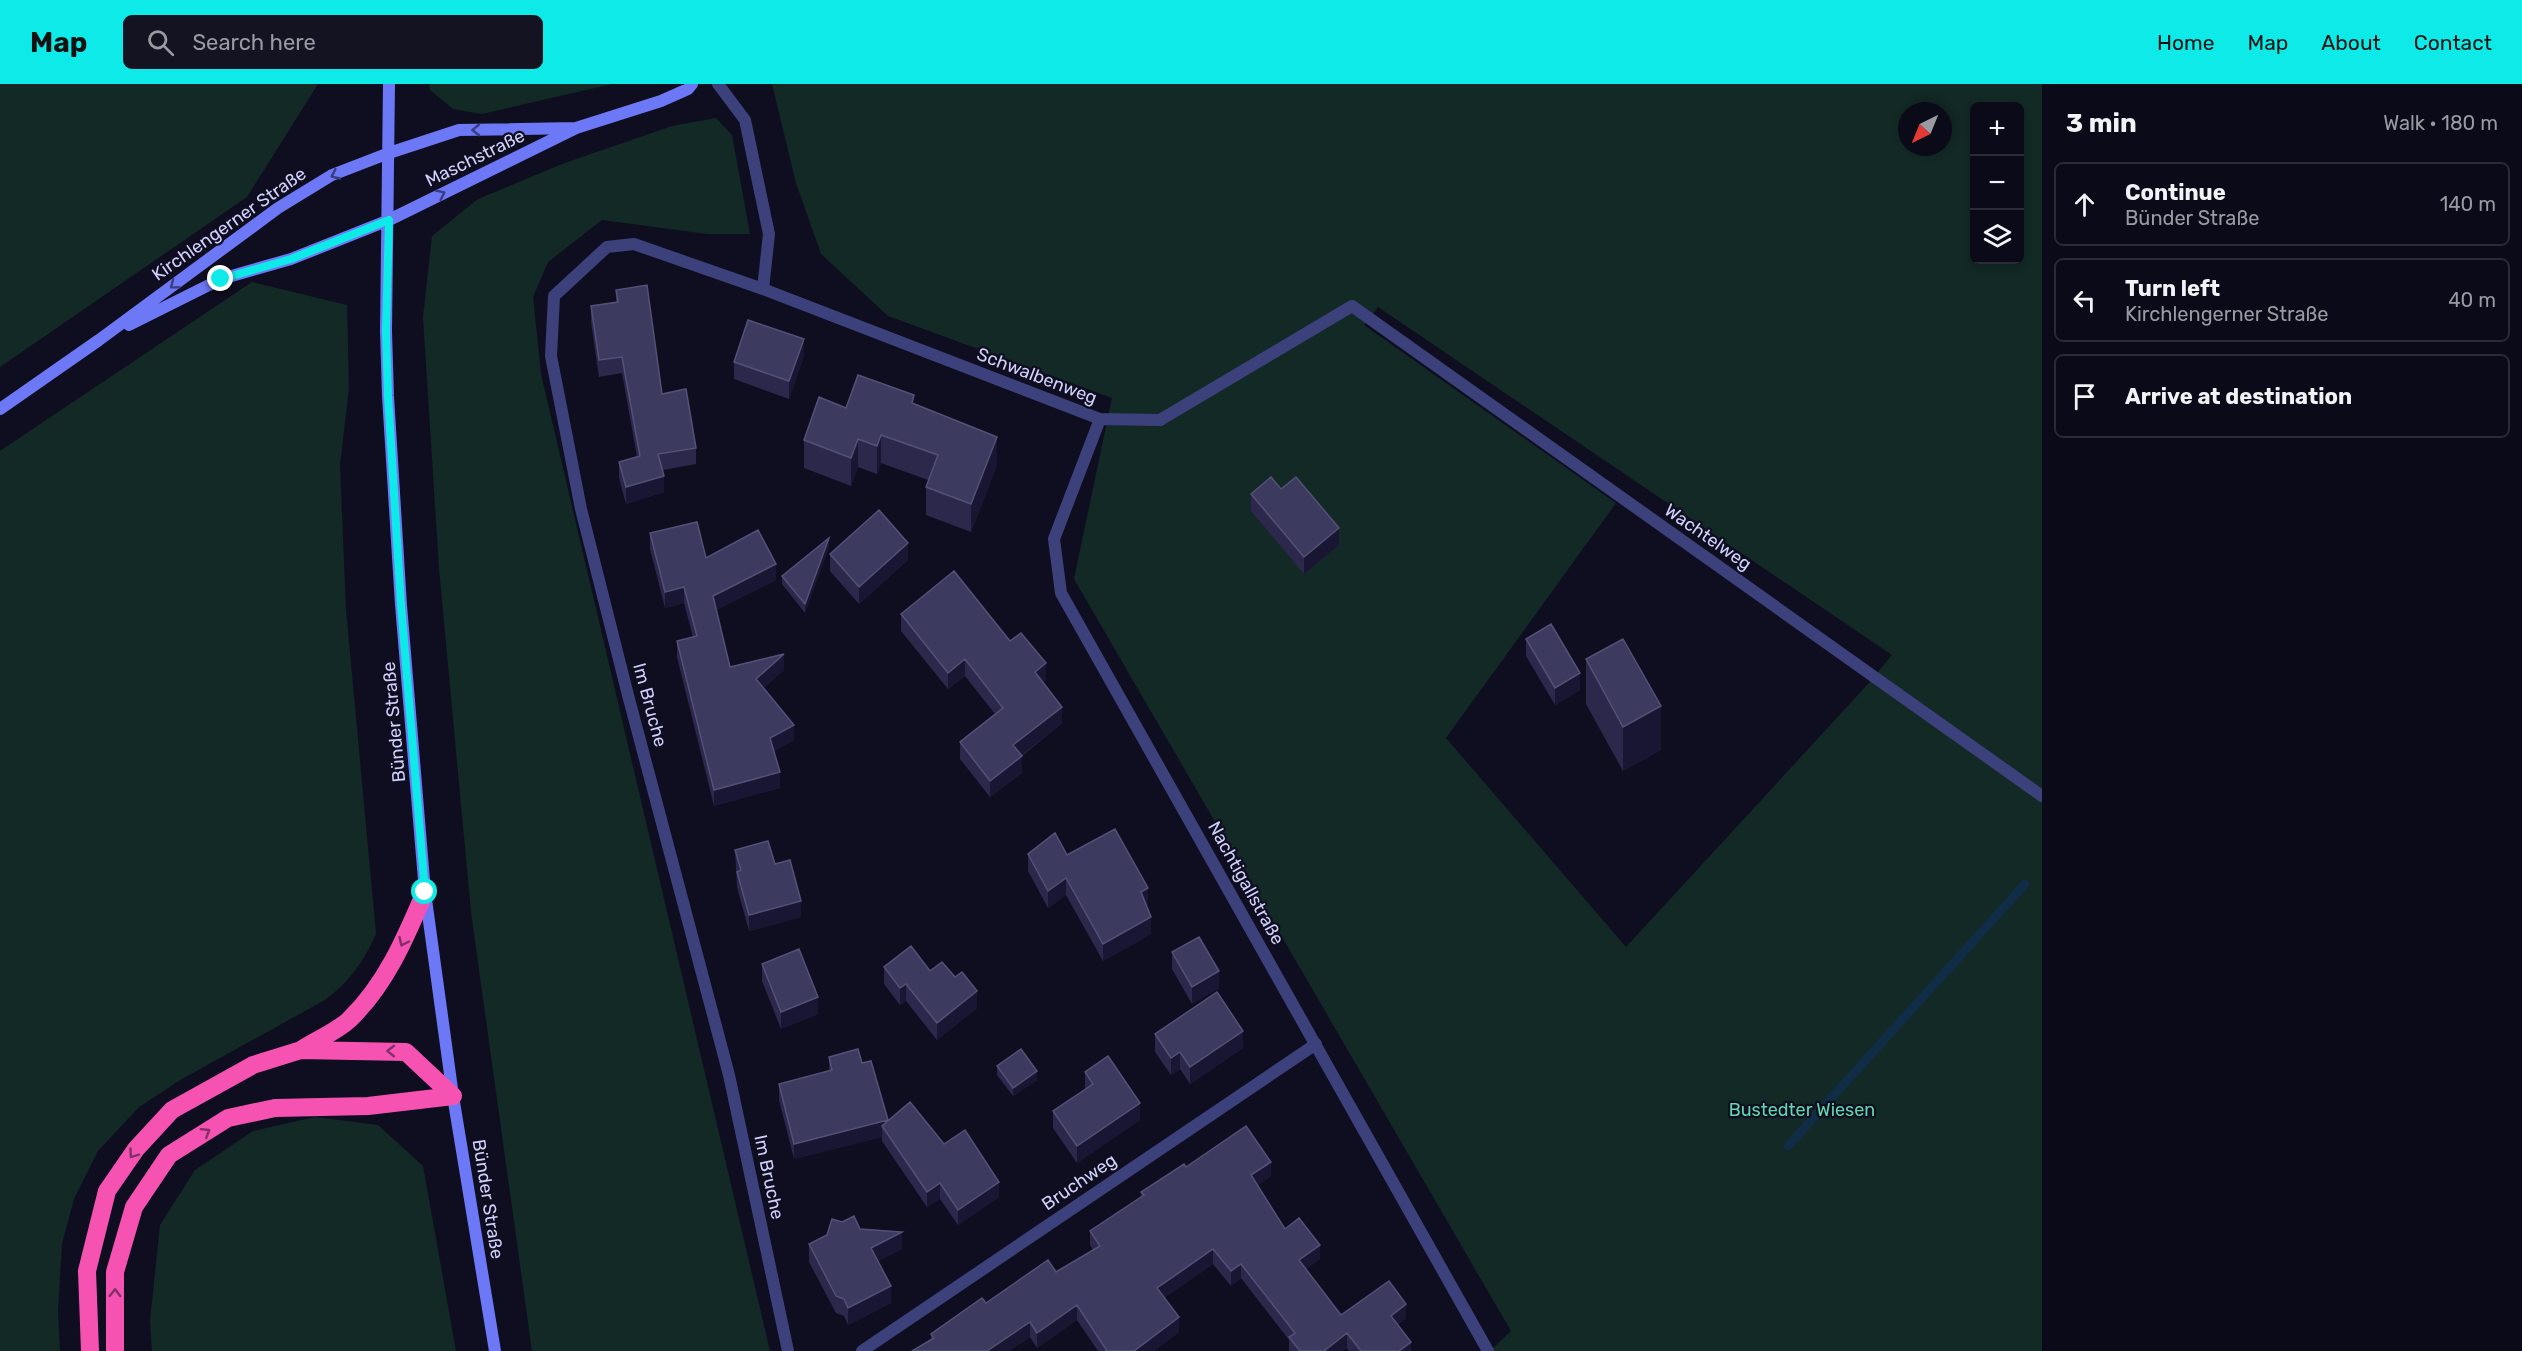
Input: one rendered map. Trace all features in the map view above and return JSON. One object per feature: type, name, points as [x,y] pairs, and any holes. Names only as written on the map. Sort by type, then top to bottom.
[{"type":"highway","points":[[90,1351],[87,1271],[107,1191],[136,1149],[172,1110],[253,1065],[301,1050],[347,1021],[376,990],[402,948],[425,892]]},
{"type":"highway","points":[[301,1050],[406,1052],[453,1096]]},
{"type":"highway","points":[[115,1351],[115,1272],[134,1207],[169,1155],[228,1118],[275,1108],[368,1106],[453,1096]]},
{"type":"street","name":"Bünder Straße","points":[[389,84],[386,331],[389,407],[401,605],[425,892],[453,1096],[495,1351]]},
{"type":"street","name":"Maschstraße","points":[[389,220],[576,128],[661,101],[692,84]]},
{"type":"street","points":[[718,84],[745,120],[769,234],[764,289]]},
{"type":"street","name":"Maschstraße","points":[[389,153],[459,130],[576,128]]},
{"type":"street","name":"Kirchlengerner Straße","points":[[0,409],[99,340],[278,208],[332,175],[389,153]]},
{"type":"street","name":"Kirchlengerner Straße","points":[[99,340],[221,279],[291,259],[389,220]]},
{"type":"street","name":"Im Bruche","points":[[764,289],[634,244],[607,247],[554,297],[550,356],[584,520],[729,1076],[788,1351]]},
{"type":"street","name":"Schwalbenweg","points":[[764,289],[1100,419],[1160,420],[1352,306]]},
{"type":"street","name":"Wachtelweg","points":[[1352,306],[2042,796]]},
{"type":"street","name":"Nachtigallstraße","points":[[1100,419],[1054,539],[1061,592],[1488,1351]]},
{"type":"street","name":"Bruchweg","points":[[862,1351],[1316,1044]]},
{"type":"green space","points":[[0,84],[318,84],[247,197],[0,367]]},
{"type":"green space","points":[[429,84],[612,84],[482,114],[453,109],[430,90]]},
{"type":"green space","name":"Bustedter Wiesen","points":[[772,84],[2042,84],[2042,1351],[1490,1351],[1511,1331],[1074,579],[1112,398],[888,316],[821,254],[796,183]],"holes":[[[1378,307],[1892,655],[1626,947],[1446,738],[1616,503],[1364,325]]]},
{"type":"green space","points":[[716,118],[732,135],[750,234],[707,234],[602,220],[548,262],[533,297],[541,374],[770,1351],[532,1351],[471,912],[439,568],[423,317],[432,236],[478,199],[562,164],[672,126]]},
{"type":"green space","points":[[252,282],[347,305],[349,388],[340,465],[346,610],[376,934],[355,971],[325,1000],[182,1079],[139,1107],[98,1151],[74,1199],[62,1244],[58,1311],[60,1351],[0,1351],[0,451]]},
{"type":"green space","points":[[315,1117],[378,1125],[423,1166],[456,1351],[152,1351],[150,1321],[160,1225],[195,1170],[253,1131]]},
{"type":"building","points":[[647,285],[662,394],[686,389],[696,448],[658,454],[664,476],[626,487],[619,462],[640,456],[622,357],[599,360],[591,306],[618,302],[616,290]]},
{"type":"building","points":[[748,320],[804,339],[789,381],[734,362]]},
{"type":"building","points":[[858,375],[914,395],[912,403],[997,437],[971,504],[926,487],[938,455],[881,435],[877,446],[858,439],[851,458],[804,440],[819,397],[846,408]]},
{"type":"building","points":[[1271,477],[1281,489],[1296,477],[1339,528],[1304,557],[1251,494]]},
{"type":"building","points":[[879,510],[908,543],[859,587],[830,554]]},
{"type":"building","points":[[697,522],[706,558],[758,530],[776,564],[713,596],[730,667],[784,654],[756,679],[794,725],[770,738],[780,772],[714,790],[677,641],[697,636],[684,587],[665,592],[650,533]]},
{"type":"building","points":[[829,538],[805,604],[782,576]]},
{"type":"building","points":[[954,571],[1010,641],[1021,633],[1046,663],[1035,672],[1062,707],[1013,745],[1022,756],[990,781],[960,742],[1003,708],[965,659],[948,673],[901,614]]},
{"type":"building","points":[[1551,624],[1580,673],[1555,688],[1526,639]]},
{"type":"building","points":[[1623,639],[1661,706],[1623,727],[1586,659]]},
{"type":"building","points":[[1115,829],[1148,888],[1141,892],[1151,917],[1103,944],[1066,878],[1048,891],[1028,854],[1055,833],[1067,855]]},
{"type":"building","points":[[768,841],[775,864],[790,860],[801,901],[749,915],[737,872],[741,870],[735,850]]},
{"type":"building","points":[[1199,937],[1219,971],[1192,987],[1172,952]]},
{"type":"building","points":[[911,946],[930,971],[942,962],[955,977],[962,972],[977,991],[937,1023],[906,984],[900,988],[884,967]]},
{"type":"building","points":[[799,949],[818,997],[781,1012],[762,964]]},
{"type":"building","points":[[1217,992],[1243,1031],[1190,1067],[1180,1052],[1171,1058],[1155,1034]]},
{"type":"building","points":[[858,1049],[862,1063],[871,1061],[888,1120],[794,1144],[779,1084],[832,1070],[829,1057]]},
{"type":"building","points":[[1021,1049],[1037,1071],[1013,1088],[997,1066]]},
{"type":"building","points":[[1108,1056],[1140,1103],[1077,1146],[1053,1111],[1093,1084],[1085,1072]]},
{"type":"building","points":[[910,1102],[944,1144],[965,1130],[999,1182],[958,1210],[940,1183],[927,1192],[882,1126]]},
{"type":"building","points":[[1246,1126],[1271,1162],[1251,1175],[1285,1229],[1299,1218],[1320,1245],[1299,1260],[1341,1315],[1389,1281],[1406,1304],[1391,1316],[1411,1342],[1399,1351],[1361,1351],[1347,1333],[1324,1351],[1300,1351],[1289,1337],[1295,1333],[1241,1264],[1231,1271],[1213,1249],[1157,1288],[1179,1317],[1134,1351],[1107,1351],[1077,1305],[1037,1333],[1030,1322],[987,1351],[912,1351],[934,1338],[931,1334],[982,1298],[986,1303],[1048,1260],[1056,1272],[1100,1246],[1090,1231],[1144,1195],[1141,1192],[1184,1164],[1186,1167]]},
{"type":"building","points":[[854,1216],[860,1229],[902,1232],[871,1248],[891,1286],[848,1308],[844,1299],[836,1296],[809,1244],[827,1235],[832,1219],[842,1222]]},
{"type":"waterway","points":[[1788,1146],[2025,884]]},
{"type":"route","points":[[221,279],[291,259],[389,220],[386,331],[388,396],[401,605],[425,892]]}]
